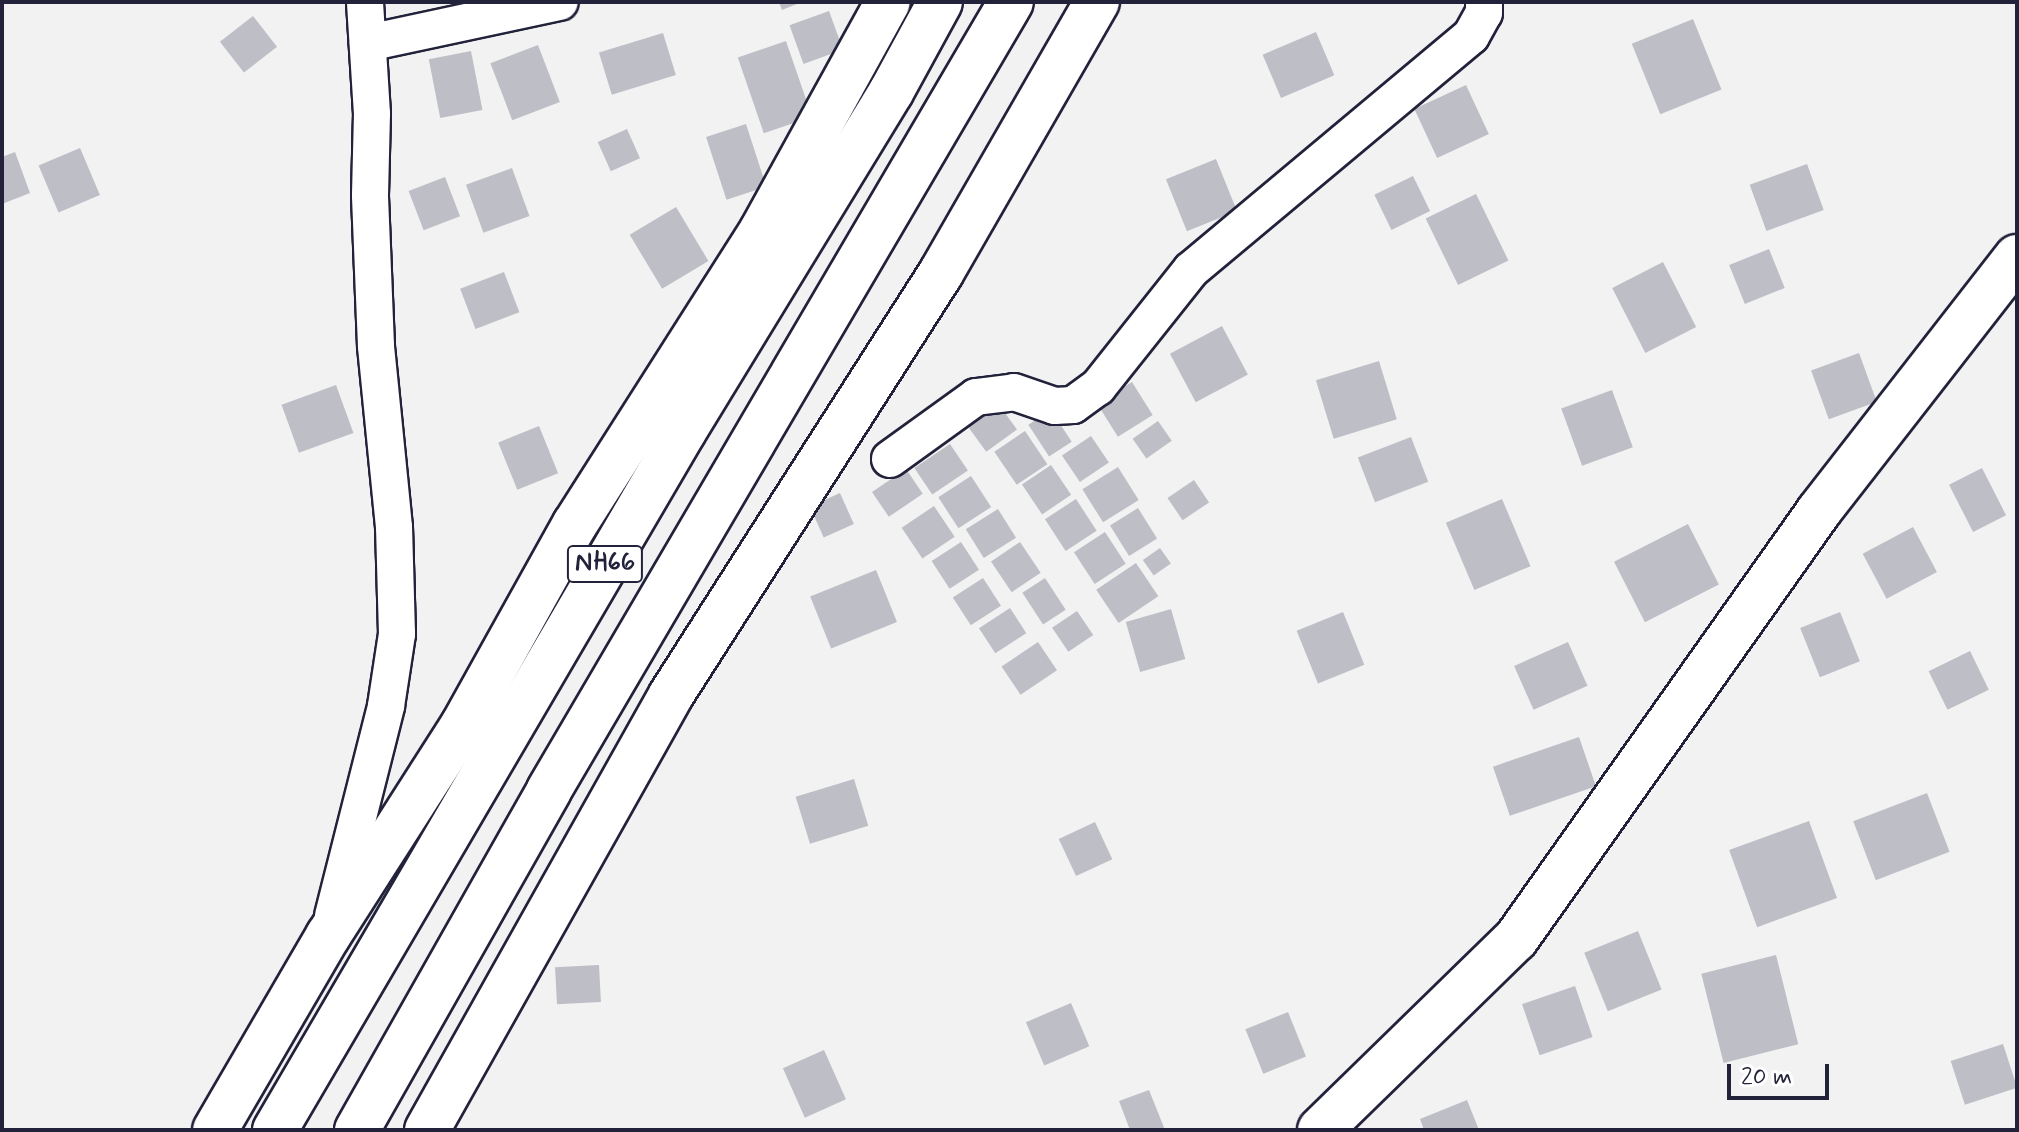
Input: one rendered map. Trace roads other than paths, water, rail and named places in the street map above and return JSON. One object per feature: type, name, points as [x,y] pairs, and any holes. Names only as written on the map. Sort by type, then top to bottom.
[{"type":"main road","name":"NH66","points":[[275,1130],[667,459],[891,92],[940,2]]},
{"type":"main road","name":"NH66","points":[[357,1130],[549,790],[1011,2]]},
{"type":"main road","points":[[427,1130],[671,695],[941,273],[1097,2]]},
{"type":"main road","points":[[215,1130],[328,936],[463,725],[575,524],[762,230],[883,5]]},
{"type":"main road","points":[[1320,1130],[1516,939],[1819,511],[2017,257]]},
{"type":"street","points":[[328,936],[386,706],[397,634],[394,527],[376,346],[365,2]]},
{"type":"street","points":[[368,43],[560,2]]},
{"type":"street","points":[[890,459],[976,397],[1014,392],[1055,406],[1073,405],[1098,387],[1191,270],[1471,36],[1484,13],[1484,2]]}]
